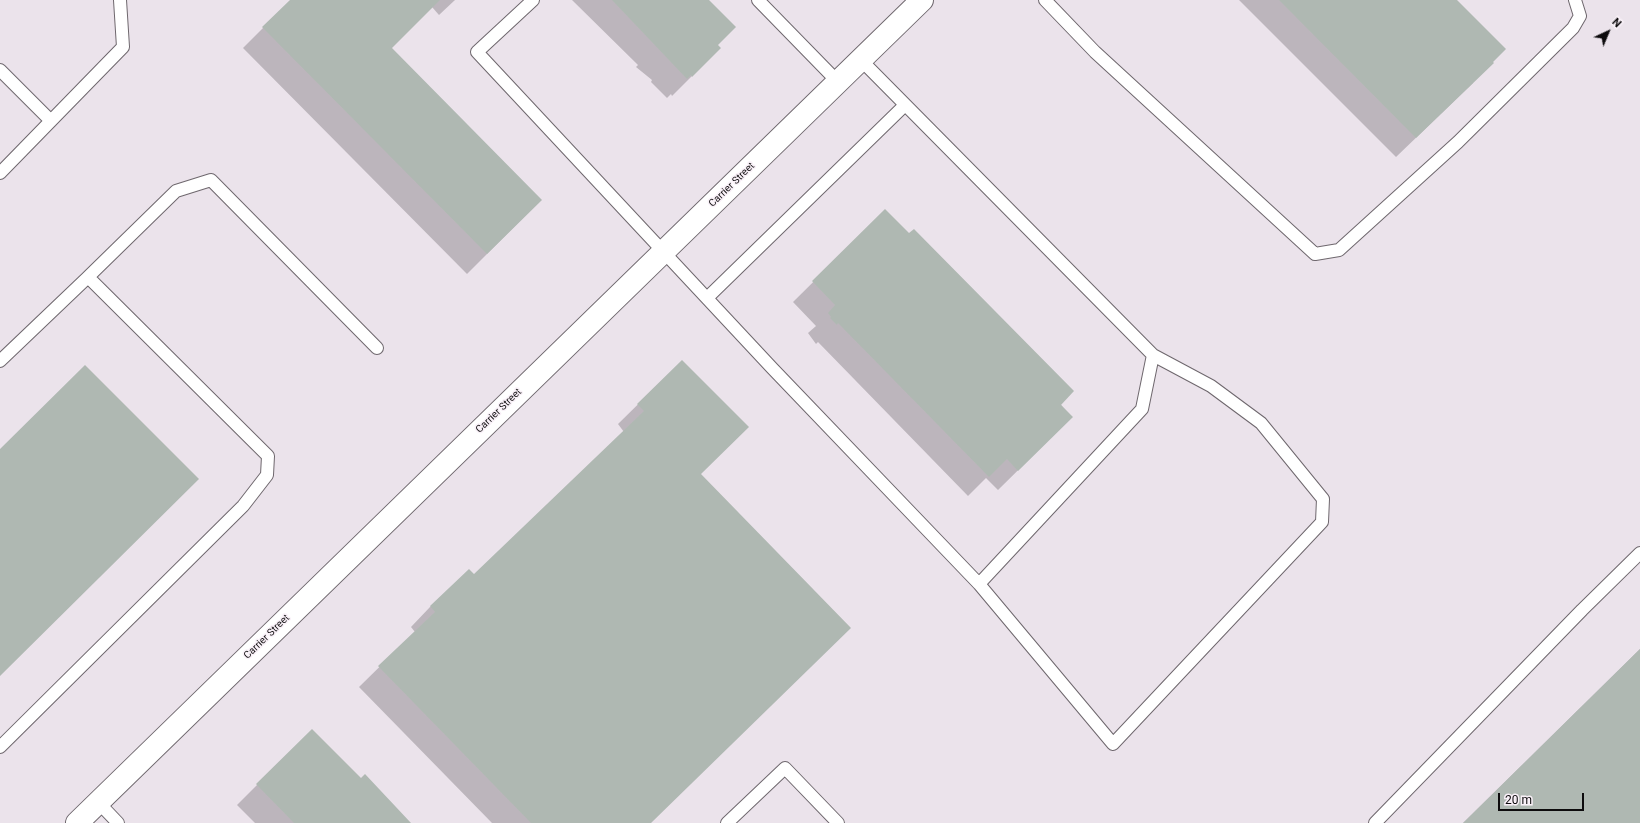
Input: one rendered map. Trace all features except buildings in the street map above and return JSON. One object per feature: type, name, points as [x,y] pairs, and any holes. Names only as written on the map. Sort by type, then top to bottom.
[{"type":"street","name":"Carrier Street","points":[[77,823],[922,0]]},
{"type":"lane","points":[[0,173],[123,47],[120,0]]},
{"type":"lane","points":[[534,0],[477,52],[707,298],[979,584],[1113,744],[1322,522],[1323,499],[1261,424],[1211,386],[1153,355],[861,60]]},
{"type":"lane","points":[[758,0],[838,82]]},
{"type":"lane","points":[[1045,0],[1095,52],[1315,254],[1339,250],[1458,142],[1573,28],[1580,16],[1575,0]]},
{"type":"lane","points":[[0,70],[51,121]]},
{"type":"lane","points":[[707,298],[905,105]]},
{"type":"lane","points":[[0,361],[176,191],[211,180],[377,348]]},
{"type":"lane","points":[[0,747],[243,506],[267,475],[268,456],[88,277]]},
{"type":"lane","points":[[979,584],[1142,409],[1153,355]]},
{"type":"lane","points":[[1375,823],[1582,610],[1640,553]]},
{"type":"lane","points":[[727,823],[785,768],[838,823]]},
{"type":"lane","points":[[98,802],[118,823]]}]
